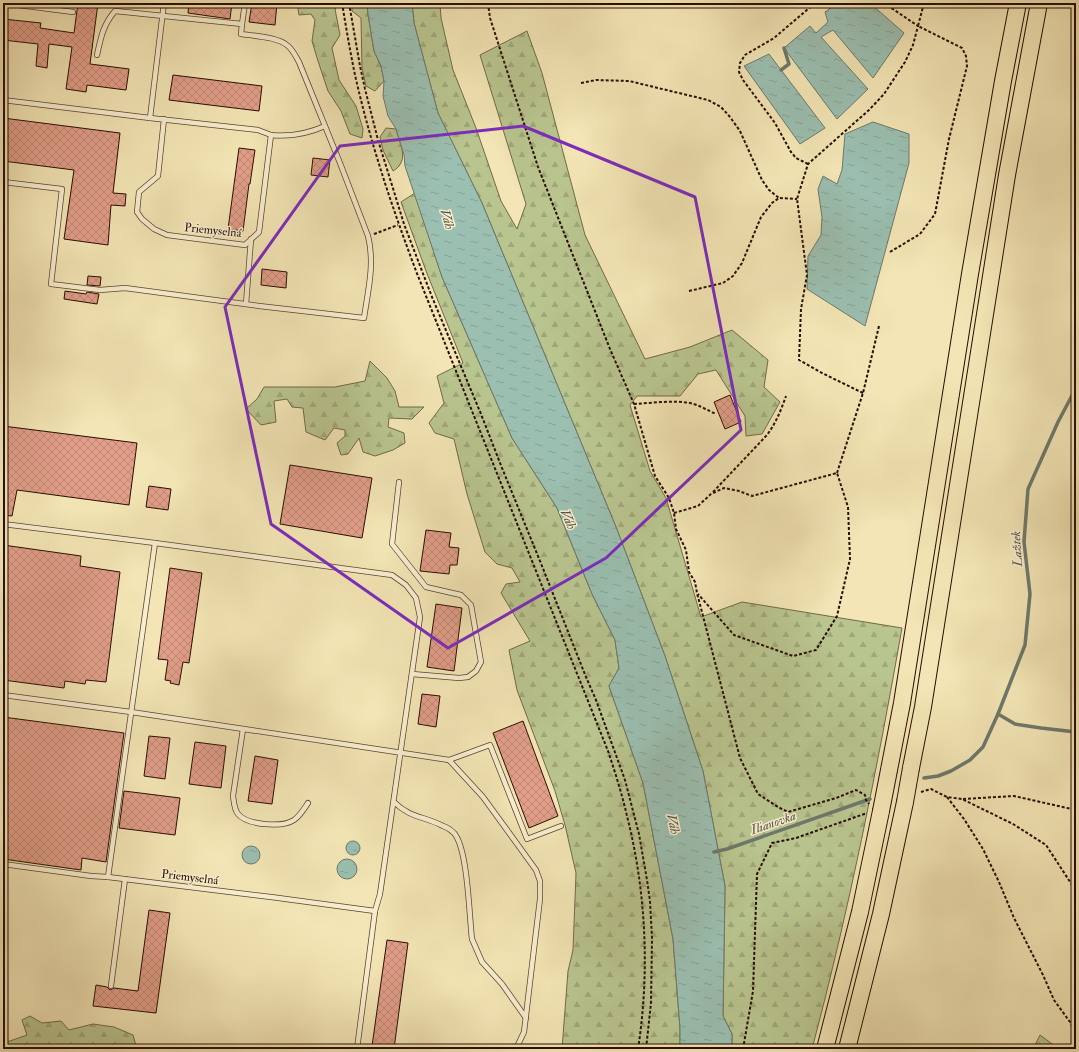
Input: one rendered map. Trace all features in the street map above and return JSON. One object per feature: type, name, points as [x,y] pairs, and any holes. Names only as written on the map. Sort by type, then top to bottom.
[{"type":"highway","points":[[825,1049],[860,912],[873,809],[889,770],[902,704],[986,178],[1018,3]]},
{"type":"highway","points":[[847,1049],[881,914],[905,802],[923,707],[1006,183],[1039,3]]},
{"type":"lane","points":[[3,3],[73,12]]},
{"type":"lane","points":[[150,118],[164,3]]},
{"type":"lane","points":[[3,182],[62,189],[51,284],[100,290],[125,288],[364,318],[371,267],[368,236],[299,62],[291,49],[280,41],[241,34],[245,3]]},
{"type":"lane","points":[[98,54],[107,20],[115,11],[242,24]]},
{"type":"lane","points":[[3,100],[258,130],[271,135],[282,136],[304,134],[325,126]]},
{"type":"lane","name":"Priemyselná","points":[[164,119],[158,176],[140,192],[137,212],[142,219],[154,229],[167,235],[245,245],[259,232],[271,135]]},
{"type":"lane","points":[[246,304],[251,239]]},
{"type":"lane","points":[[399,482],[392,544],[426,588],[461,595],[471,605],[481,662],[476,671],[468,677],[459,678],[412,674]]},
{"type":"lane","points":[[3,524],[392,575],[406,585],[416,598],[420,617],[380,894],[375,911],[357,1049]]},
{"type":"lane","points":[[108,877],[155,543]]},
{"type":"lane","points":[[3,695],[131,712],[449,760],[490,745],[527,839],[561,826]]},
{"type":"lane","points":[[243,729],[233,796],[234,806],[238,813],[244,819],[255,823],[284,824],[293,820],[301,813],[308,803]]},
{"type":"lane","points":[[449,760],[483,797],[536,870],[540,881],[540,899],[526,1018],[524,1032],[516,1049]]},
{"type":"lane","points":[[394,802],[402,810],[444,826],[454,833],[461,848],[465,865],[472,939],[475,948],[482,962],[502,984],[526,1018]]},
{"type":"lane","name":"Priemyselná","points":[[3,864],[375,911]]},
{"type":"lane","points":[[110,986],[125,879]]},
{"type":"path","points":[[342,3],[355,75],[364,111],[378,162],[399,225],[608,751],[617,778],[628,817],[636,858],[643,917],[645,973],[642,1020],[638,1049]]},
{"type":"path","points":[[349,3],[365,88],[378,140],[404,224],[432,297],[481,414],[596,700],[625,780],[639,834],[648,880],[650,901],[652,944],[651,1002],[646,1049]]},
{"type":"path","points":[[488,3],[490,18],[538,167],[610,349],[634,404],[655,476],[669,498],[674,512],[676,529],[686,550],[689,572],[695,582],[740,758],[758,794],[788,812],[836,798],[856,790],[865,795],[866,800],[873,809],[796,838],[772,843],[757,874],[753,991],[743,1049]]},
{"type":"path","points":[[808,164],[796,158],[790,152],[775,123],[738,72],[740,63],[745,55],[774,38],[815,3]]},
{"type":"path","points":[[884,3],[918,26],[962,48],[966,56],[967,66],[949,139],[935,214],[920,234],[890,252]]},
{"type":"path","points":[[863,393],[799,360],[802,310],[807,275],[797,199],[808,164],[869,110],[884,94],[905,62],[913,45],[924,3]]},
{"type":"path","points":[[581,83],[596,80],[629,81],[708,100],[721,107],[740,131],[762,180],[769,190],[779,198],[797,199]]},
{"type":"path","points":[[689,291],[724,283],[733,276],[742,263],[761,217],[772,203],[779,198]]},
{"type":"path","points":[[368,236],[399,225]]},
{"type":"path","points":[[697,593],[734,635],[793,656],[816,650],[837,616],[850,559],[848,507],[837,474],[863,393],[879,326]]},
{"type":"path","points":[[674,512],[698,506],[730,475],[767,435],[780,412],[786,396]]},
{"type":"path","points":[[634,404],[677,402],[702,407],[716,414]]},
{"type":"path","points":[[711,494],[724,488],[739,491],[752,496],[837,474]]},
{"type":"path","points":[[920,792],[931,789],[947,797],[962,799],[1014,796],[1076,810]]},
{"type":"path","points":[[947,797],[964,819],[983,849],[1014,918],[1054,1000],[1062,1014],[1070,1022],[1076,1035]]},
{"type":"path","points":[[962,799],[1013,824],[1046,845],[1076,891]]},
{"type":"highlighted area","points":[[523,126],[695,197],[741,430],[606,558],[448,648],[271,524],[225,307],[340,146]]},
{"type":"green space","points":[[297,3],[338,3],[335,9],[340,35],[332,48],[339,80],[356,106],[363,129],[362,138],[350,134],[341,111],[328,91],[312,41],[315,20],[311,14],[299,15]]},
{"type":"green space","points":[[352,3],[367,3],[374,51],[381,66],[384,81],[375,91],[366,86],[362,68],[361,18],[352,11]]},
{"type":"green space","points":[[412,3],[440,3],[441,18],[453,70],[476,128],[501,201],[517,229],[526,204],[480,55],[527,31],[542,73],[585,235],[645,359],[690,347],[732,330],[768,360],[764,387],[780,402],[762,434],[746,436],[745,416],[716,370],[698,374],[680,396],[637,396],[630,405],[650,471],[666,498],[701,617],[742,602],[902,628],[862,840],[812,1049],[732,1049],[732,1034],[723,1016],[725,886],[703,771],[665,656],[616,527],[482,203],[438,113],[414,23]]},
{"type":"green space","points":[[386,128],[396,129],[402,152],[401,162],[393,171],[383,150],[380,137]]},
{"type":"green space","points":[[415,193],[442,277],[512,438],[557,508],[592,594],[615,640],[619,668],[609,686],[643,783],[673,939],[680,1028],[680,1049],[562,1049],[568,971],[573,950],[576,873],[565,825],[555,791],[517,690],[509,650],[530,641],[501,593],[506,584],[520,582],[512,568],[497,564],[485,552],[467,494],[454,439],[435,433],[429,423],[444,403],[437,376],[463,363],[426,271],[401,202]]},
{"type":"green space","points":[[370,361],[387,378],[395,391],[399,407],[424,407],[412,419],[389,418],[388,427],[404,433],[405,443],[393,450],[375,456],[363,452],[359,438],[348,454],[341,455],[337,443],[345,436],[345,430],[334,428],[325,440],[306,432],[303,408],[292,407],[287,399],[274,401],[276,422],[261,425],[246,409],[257,399],[264,387],[335,387],[365,381]]},
{"type":"green space","points":[[30,1016],[42,1023],[61,1021],[69,1030],[93,1024],[114,1027],[133,1035],[137,1049],[3,1049],[7,1042],[27,1035],[22,1020]]},
{"type":"green space","points":[[1040,1035],[1059,1049],[1033,1049]]},
{"type":"water","name":"Váh","points":[[367,3],[412,3],[414,23],[438,113],[482,203],[616,527],[665,656],[703,771],[725,886],[723,1016],[732,1034],[732,1049],[680,1049],[680,1028],[673,939],[643,783],[609,686],[619,668],[615,640],[592,594],[557,508],[512,438],[442,277],[405,166],[404,155],[396,129],[388,116],[383,96],[384,81],[381,66],[374,51]]},
{"type":"water","points":[[837,3],[870,3],[904,33],[873,78],[833,30],[821,37],[868,89],[837,119],[784,48],[810,26],[816,33],[828,22],[825,12]]},
{"type":"water","points":[[769,54],[825,128],[800,144],[744,66]]},
{"type":"water","points":[[873,122],[909,134],[909,163],[865,326],[807,289],[808,256],[821,235],[822,217],[818,189],[823,176],[837,184],[842,170],[845,134]]},
{"type":"water","points":[[350,841],[356,841],[360,845],[360,851],[356,855],[350,855],[346,851],[346,845]]},
{"type":"water","points":[[247,846],[255,846],[260,851],[258,862],[255,864],[247,864],[242,859],[242,851]]},
{"type":"water","points":[[347,859],[354,862],[357,869],[354,876],[347,879],[340,876],[337,869],[340,862]]},
{"type":"building","points":[[78,3],[98,3],[90,64],[129,69],[126,90],[87,85],[86,92],[66,89],[72,47],[49,44],[47,68],[36,66],[38,44],[3,40],[3,19],[41,23],[40,28],[74,33]]},
{"type":"building","points":[[189,3],[232,3],[230,19],[188,13]]},
{"type":"building","points":[[252,3],[277,3],[275,25],[249,22]]},
{"type":"building","points":[[173,75],[262,86],[259,111],[169,100]]},
{"type":"building","points":[[3,118],[120,133],[113,193],[126,194],[125,206],[111,205],[108,245],[64,239],[74,170],[3,161]]},
{"type":"building","points":[[239,148],[255,150],[243,231],[228,229]]},
{"type":"building","points":[[313,158],[330,160],[328,177],[311,175]]},
{"type":"building","points":[[262,269],[287,272],[286,288],[261,285]]},
{"type":"building","points":[[88,276],[101,277],[100,286],[87,285]]},
{"type":"building","points":[[65,291],[99,294],[97,304],[64,299]]},
{"type":"building","points":[[730,395],[741,422],[725,429],[714,402]]},
{"type":"building","points":[[3,426],[137,443],[129,505],[17,490],[12,516],[3,515]]},
{"type":"building","points":[[290,465],[372,478],[362,538],[280,524]]},
{"type":"building","points":[[149,486],[171,489],[168,510],[146,507]]},
{"type":"building","points":[[426,530],[451,533],[449,547],[459,548],[457,565],[450,565],[449,574],[420,571]]},
{"type":"building","points":[[3,545],[81,556],[80,566],[120,572],[106,682],[86,680],[85,684],[65,681],[64,688],[3,680]]},
{"type":"building","points":[[170,568],[202,573],[189,663],[183,662],[179,685],[165,680],[168,660],[158,659]]},
{"type":"building","points":[[436,604],[462,608],[454,671],[427,667]]},
{"type":"building","points":[[422,694],[440,696],[436,727],[418,724]]},
{"type":"building","points":[[3,717],[124,733],[106,862],[82,858],[81,870],[3,859]]},
{"type":"building","points":[[523,721],[558,816],[529,828],[493,733]]},
{"type":"building","points":[[149,736],[170,738],[165,779],[144,776]]},
{"type":"building","points":[[195,742],[226,746],[221,788],[189,784]]},
{"type":"building","points":[[255,756],[278,760],[272,804],[248,801]]},
{"type":"building","points":[[124,791],[180,798],[175,835],[119,828]]},
{"type":"building","points":[[149,910],[170,913],[156,1013],[93,1006],[96,985],[107,987],[110,990],[114,988],[138,991]]},
{"type":"building","points":[[387,940],[408,943],[394,1049],[372,1046]]},
{"type":"waterway","points":[[781,70],[789,64],[784,48]]},
{"type":"waterway","name":"Lažtek","points":[[924,778],[938,776],[951,771],[970,760],[983,747],[998,714],[1025,645],[1030,594],[1024,542],[1028,489],[1058,422],[1076,388]]},
{"type":"waterway","points":[[998,714],[1015,724],[1076,732]]},
{"type":"waterway","name":"Ilianovka","points":[[714,852],[727,849],[870,799]]}]
